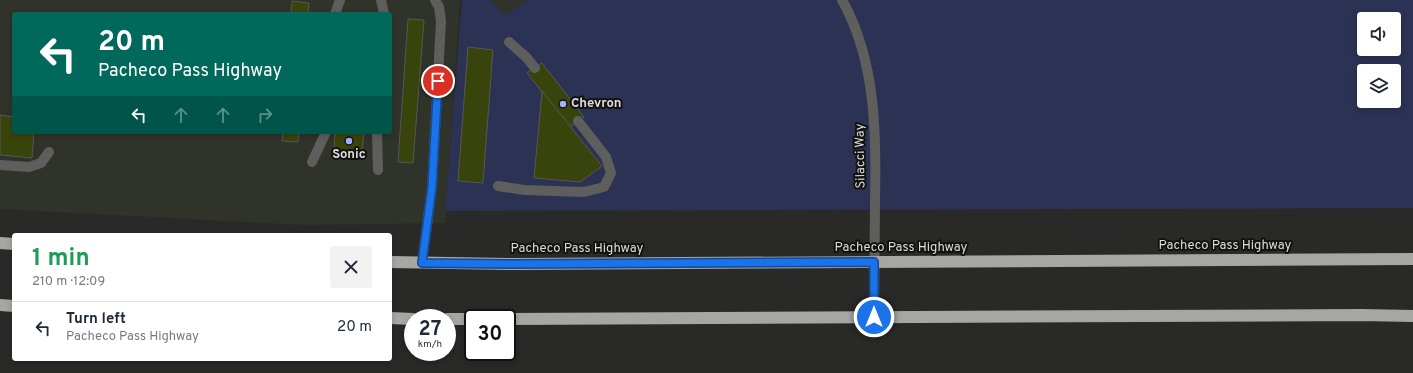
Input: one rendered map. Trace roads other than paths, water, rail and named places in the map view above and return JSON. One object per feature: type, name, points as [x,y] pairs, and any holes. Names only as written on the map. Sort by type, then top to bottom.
[{"type":"highway","points":[[0,243],[12,244]]},
{"type":"highway","name":"Pacheco Pass Highway","points":[[392,262],[523,264],[1413,259]]},
{"type":"highway","points":[[0,305],[12,306]]},
{"type":"highway","points":[[516,319],[1413,316]]},
{"type":"highway","points":[[392,318],[404,318]]},
{"type":"street","points":[[336,12],[340,0]]},
{"type":"street","points":[[381,0],[384,12]]},
{"type":"street","points":[[422,263],[432,187],[441,21],[439,7],[435,0]]},
{"type":"street","name":"Silacci Way","points":[[842,0],[857,35],[868,72],[873,109],[876,154],[874,317]]},
{"type":"street","points":[[510,42],[535,68]]},
{"type":"street","points":[[498,186],[524,190],[584,192],[604,187],[611,173],[606,157],[578,121]]},
{"type":"street","points":[[312,162],[325,134]]},
{"type":"street","points":[[377,134],[378,170]]},
{"type":"street","points":[[0,165],[29,167],[40,163],[49,152]]},
{"type":"place","name":"Chevron","points":[[563,104]]},
{"type":"place","name":"Sonic","points":[[349,141]]}]
